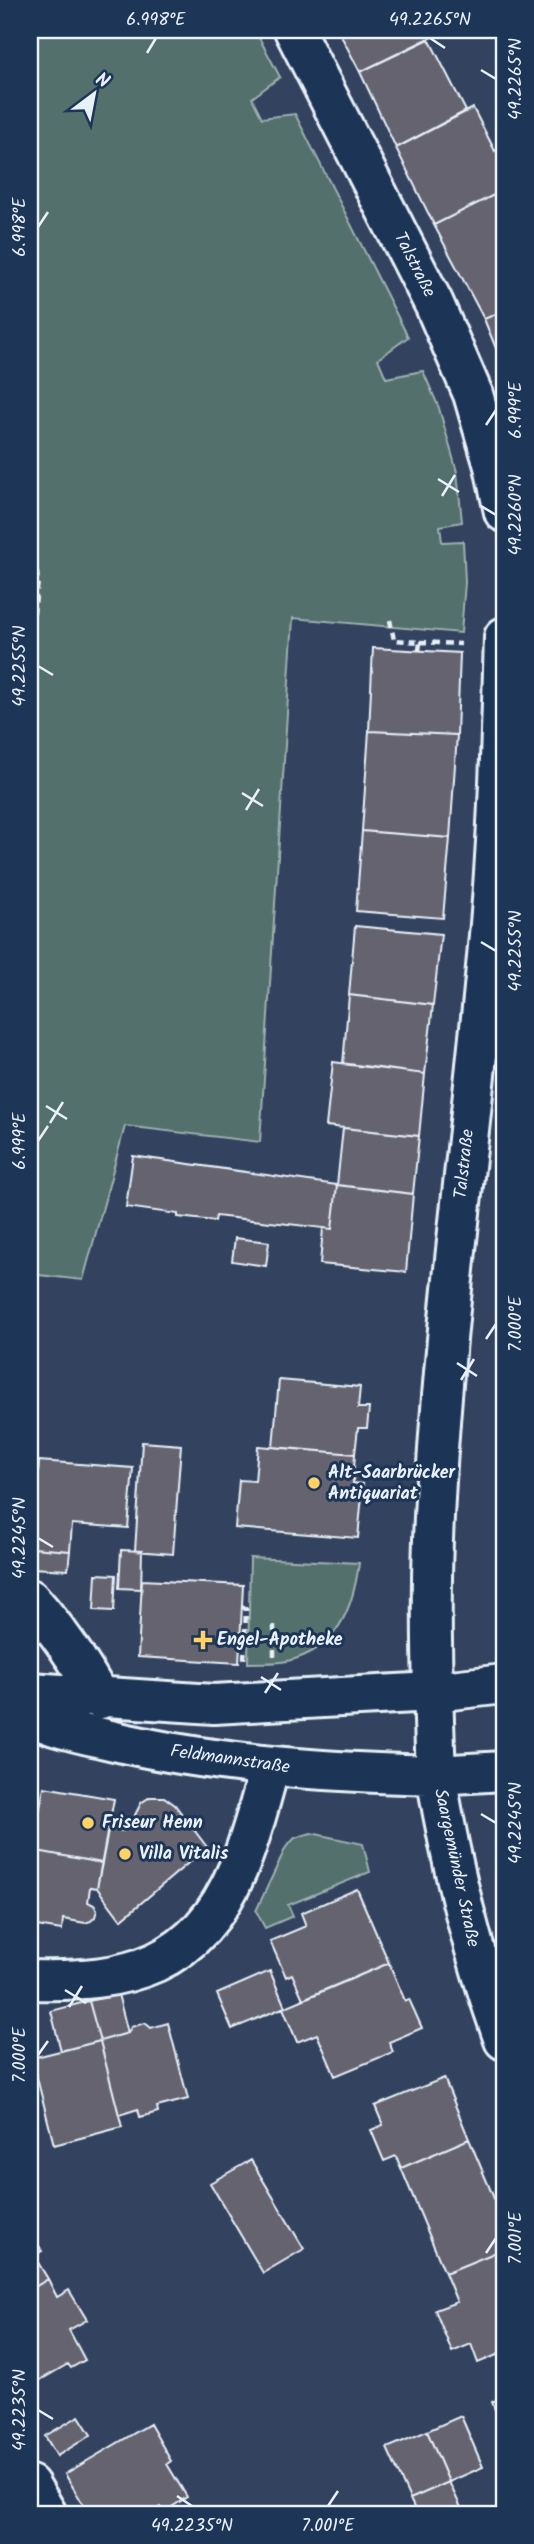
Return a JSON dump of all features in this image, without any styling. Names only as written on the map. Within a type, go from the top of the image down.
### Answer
[{"type":"main road","name":"Talstraße","points":[[294,30],[434,304],[472,394],[494,466],[504,512]]},
{"type":"main road","name":"Talstraße","points":[[433,1692],[432,1556],[444,1371],[489,939],[499,793],[504,637]]},
{"type":"main road","points":[[30,1599],[53,1623],[77,1657],[100,1699]]},
{"type":"main road","points":[[30,1692],[100,1699],[214,1704],[433,1692],[504,1684]]},
{"type":"main road","name":"Saargemünder Straße","points":[[433,1692],[436,1775],[450,1859],[470,1939],[504,2040]]},
{"type":"main road","name":"Feldmannstraße","points":[[30,1716],[47,1724],[132,1745],[271,1767],[436,1775],[504,1771]]},
{"type":"main road","points":[[30,1980],[95,1979],[136,1971],[168,1957],[197,1935],[220,1904],[237,1871],[271,1767]]},
{"type":"main road","points":[[30,2485],[47,2514]]},
{"type":"path","points":[[30,512],[38,582],[30,643]]},
{"type":"path","points":[[30,579],[38,582]]},
{"type":"path","points":[[390,620],[394,640],[460,644]]},
{"type":"path","points":[[419,651],[420,642]]},
{"type":"path","points":[[242,1606],[246,1609],[244,1671]]},
{"type":"path","points":[[274,1625],[275,1671]]},
{"type":"green space","points":[[30,30],[255,30],[280,77],[252,98],[262,118],[295,114],[408,337],[378,359],[386,378],[423,371],[439,408],[457,472],[462,522],[440,526],[442,542],[463,541],[465,582],[461,633],[293,618],[260,1142],[125,1126],[83,1280],[30,1274]]},
{"type":"green space","points":[[250,1558],[359,1563],[347,1611],[340,1625],[318,1648],[287,1661],[248,1663]]},
{"type":"green space","points":[[311,1833],[363,1844],[370,1872],[288,1905],[293,1916],[265,1928],[256,1911],[286,1847],[295,1838]]},
{"type":"building","points":[[338,30],[446,30],[360,72]]},
{"type":"building","points":[[429,39],[466,111],[396,148],[360,72]]},
{"type":"building","points":[[473,108],[495,151],[504,146],[504,190],[434,225],[396,148]]},
{"type":"building","points":[[504,190],[504,311],[484,319],[434,225]]},
{"type":"building","points":[[504,311],[504,368],[484,319]]},
{"type":"building","points":[[373,648],[460,653],[457,735],[369,731]]},
{"type":"building","points":[[369,731],[457,735],[450,838],[362,831]]},
{"type":"building","points":[[362,831],[450,838],[443,918],[356,911]]},
{"type":"building","points":[[355,926],[441,934],[433,1005],[349,995]]},
{"type":"building","points":[[349,995],[433,1005],[425,1074],[343,1064]]},
{"type":"building","points":[[333,1062],[425,1074],[419,1136],[326,1126]]},
{"type":"building","points":[[343,1128],[419,1136],[413,1194],[337,1185]]},
{"type":"building","points":[[133,1156],[337,1185],[332,1229],[216,1216],[215,1221],[126,1207]]},
{"type":"building","points":[[337,1185],[413,1194],[406,1272],[320,1264],[323,1228],[332,1229]]},
{"type":"building","points":[[235,1238],[269,1242],[266,1266],[232,1261]]},
{"type":"building","points":[[279,1380],[360,1387],[358,1408],[369,1408],[367,1428],[358,1428],[355,1454],[273,1447]]},
{"type":"building","points":[[142,1442],[181,1445],[173,1554],[135,1551]]},
{"type":"building","points":[[258,1446],[355,1454],[353,1483],[363,1484],[358,1538],[235,1528],[239,1480],[255,1481]]},
{"type":"building","points":[[39,1461],[133,1468],[128,1528],[72,1524],[70,1551],[32,1548]]},
{"type":"building","points":[[32,1548],[70,1551],[68,1570],[31,1568]]},
{"type":"building","points":[[121,1550],[142,1551],[141,1589],[119,1588]]},
{"type":"building","points":[[96,1574],[116,1575],[114,1611],[94,1610]]},
{"type":"building","points":[[142,1580],[243,1585],[239,1663],[138,1657]]},
{"type":"building","points":[[44,1787],[114,1799],[102,1863],[32,1850]]},
{"type":"building","points":[[150,1797],[164,1797],[175,1805],[207,1847],[121,1920],[97,1888],[108,1828],[123,1831],[136,1825],[135,1815],[141,1803]]},
{"type":"building","points":[[32,1850],[102,1863],[97,1888],[90,1887],[88,1902],[97,1910],[91,1921],[85,1923],[63,1919],[62,1930],[30,1925]]},
{"type":"building","points":[[357,1889],[389,1963],[303,1999],[292,1974],[286,1977],[270,1941],[306,1926],[301,1913]]},
{"type":"building","points":[[389,1963],[405,2001],[409,1999],[422,2028],[389,2042],[393,2052],[335,2076],[317,2034],[297,2042],[283,2008]]},
{"type":"building","points":[[270,1971],[285,2007],[232,2029],[217,1994]]},
{"type":"building","points":[[118,1994],[128,2033],[100,2041],[89,2001]]},
{"type":"building","points":[[89,2001],[100,2041],[61,2051],[51,2011]]},
{"type":"building","points":[[145,2023],[151,2028],[168,2023],[188,2099],[157,2107],[158,2112],[140,2117],[138,2109],[119,2115],[100,2041],[128,2033],[131,2027]]},
{"type":"building","points":[[100,2041],[122,2127],[54,2145],[32,2058]]},
{"type":"building","points":[[444,2078],[469,2139],[401,2168],[396,2156],[384,2161],[371,2130],[383,2125],[375,2106]]},
{"type":"building","points":[[469,2139],[504,2222],[504,2249],[445,2273],[401,2168]]},
{"type":"building","points":[[251,2160],[304,2249],[263,2273],[210,2183]]},
{"type":"building","points":[[30,2230],[42,2251],[34,2256],[48,2279],[30,2290]]},
{"type":"building","points":[[504,2249],[504,2352],[478,2363],[471,2344],[452,2352],[435,2310],[457,2302],[445,2273]]},
{"type":"building","points":[[48,2279],[57,2297],[69,2290],[87,2320],[69,2330],[85,2360],[71,2368],[68,2364],[30,2386],[30,2290]]},
{"type":"building","points":[[504,2396],[504,2432],[492,2402]]},
{"type":"building","points":[[79,2416],[91,2435],[57,2456],[45,2436]]},
{"type":"building","points":[[461,2416],[483,2467],[449,2482],[427,2431]]},
{"type":"building","points":[[150,2424],[171,2461],[167,2464],[187,2497],[164,2512],[161,2507],[149,2514],[89,2514],[65,2474]]},
{"type":"building","points":[[427,2431],[449,2482],[410,2499],[387,2448]]},
{"type":"building","points":[[449,2482],[464,2514],[417,2514],[410,2499]]},
{"type":"place","name":"Alt-Saarbrücker Antiquariat","points":[[314,1483]]},
{"type":"place","name":"Engel-Apotheke","points":[[203,1640]]},
{"type":"place","name":"Friseur Henn","points":[[88,1823]]},
{"type":"place","name":"Villa Vitalis","points":[[125,1854]]}]
